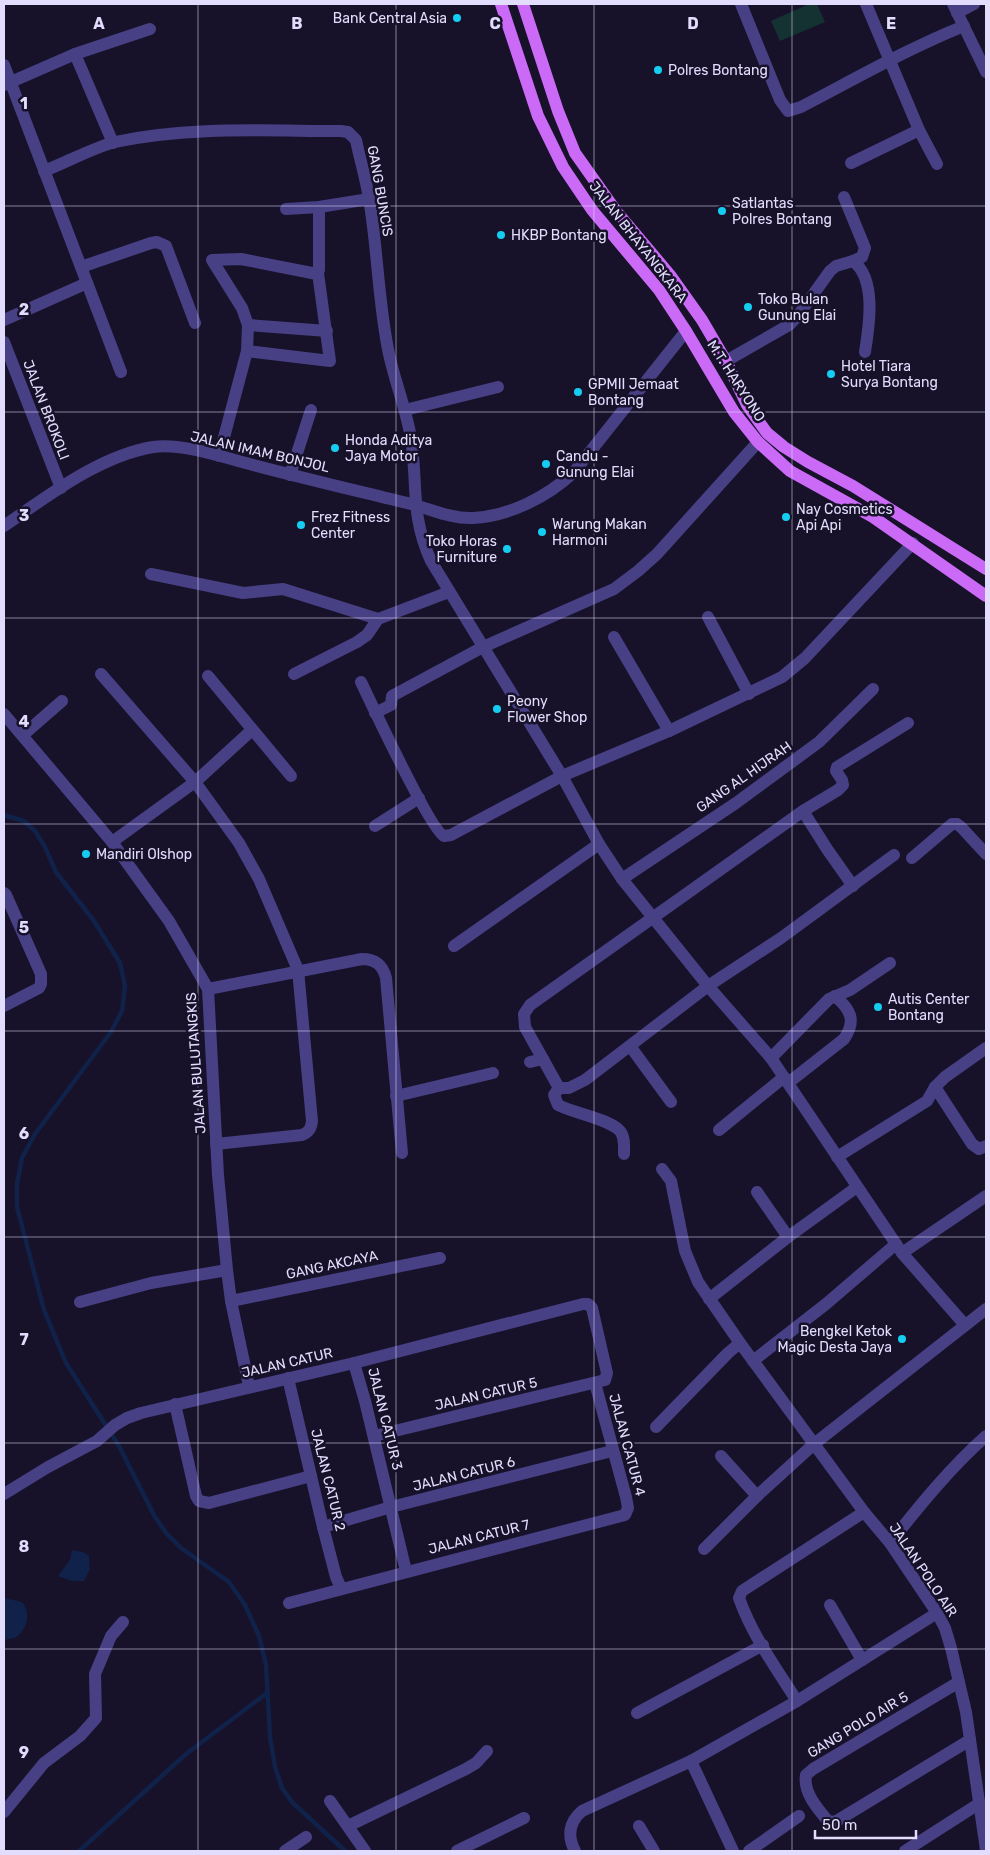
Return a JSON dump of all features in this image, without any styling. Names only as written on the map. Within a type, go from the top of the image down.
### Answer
[{"type":"main road","points":[[503,8],[525,4]]},
{"type":"main road","name":"JALAN BHAYANGKARA","points":[[525,4],[537,48],[558,111],[582,166],[616,211],[670,274],[702,320]]},
{"type":"main road","name":"JALAN BHAYANGKARA","points":[[503,8],[538,116],[563,167],[592,210],[659,290],[686,331]]},
{"type":"main road","points":[[518,55],[537,48]]},
{"type":"main road","points":[[686,331],[702,320]]},
{"type":"main road","name":"M.T. HARYONO","points":[[702,320],[726,361],[746,405],[767,433],[784,447],[808,462],[853,486],[986,569]]},
{"type":"main road","name":"M.T. HARYONO","points":[[686,331],[734,412],[758,442],[790,471],[873,517],[986,596]]},
{"type":"street","points":[[741,4],[780,100],[788,111],[801,108],[934,38],[964,26]]},
{"type":"street","points":[[866,4],[919,130],[937,164]]},
{"type":"street","points":[[974,4],[955,8],[986,72]]},
{"type":"street","points":[[7,83],[75,54],[150,29]]},
{"type":"street","points":[[75,54],[113,143]]},
{"type":"street","points":[[4,65],[7,83],[44,171],[121,372]]},
{"type":"street","points":[[851,163],[919,130]]},
{"type":"street","name":"GANG BUNCIS","points":[[44,171],[113,143],[158,134],[189,132],[348,132],[356,140],[369,199],[389,354],[405,410],[412,452],[415,505],[423,543],[449,592],[562,776],[599,844],[622,879],[708,986],[771,1058],[899,1248],[965,1325]]},
{"type":"street","points":[[726,361],[789,325],[797,317],[830,271],[836,266],[862,257],[864,248],[844,197]]},
{"type":"street","points":[[286,209],[318,208],[369,199]]},
{"type":"street","points":[[246,351],[328,362],[331,359],[318,272],[318,208]]},
{"type":"street","points":[[81,267],[151,243],[162,244],[166,246],[195,323]]},
{"type":"street","points":[[219,456],[246,351],[248,325],[242,308],[212,260],[241,259],[314,274],[318,272]]},
{"type":"street","points":[[853,261],[861,271],[868,295],[870,317],[865,352]]},
{"type":"street","points":[[4,320],[87,282]]},
{"type":"street","points":[[248,325],[327,331]]},
{"type":"street","name":"JALAN IMAM BONJOL","points":[[9,523],[85,473],[112,459],[155,447],[176,448],[219,456],[458,517],[473,518],[496,514],[534,500],[551,490],[574,472],[686,331]]},
{"type":"street","name":"JALAN BROKOLI","points":[[4,342],[61,488]]},
{"type":"street","points":[[405,410],[498,386]]},
{"type":"street","points":[[290,475],[311,410]]},
{"type":"street","points":[[375,712],[391,704],[392,696],[483,647],[614,588],[638,571],[657,554],[758,442]]},
{"type":"street","points":[[361,682],[418,798],[438,832],[444,836],[451,835],[562,776],[669,731],[782,677],[799,663],[912,543]]},
{"type":"street","points":[[151,574],[243,592],[283,589],[378,619]]},
{"type":"street","points":[[294,674],[358,642],[367,635],[378,619],[449,592]]},
{"type":"street","points":[[708,617],[749,694]]},
{"type":"street","points":[[614,637],[669,731]]},
{"type":"street","points":[[100,674],[195,782],[250,862],[298,970],[312,1121],[311,1128],[302,1135],[216,1144]]},
{"type":"street","points":[[208,676],[291,776]]},
{"type":"street","name":"GANG AL HIJRAH","points":[[622,879],[736,803],[819,742],[874,689]]},
{"type":"street","points":[[23,735],[62,701]]},
{"type":"street","name":"JALAN BULUTANGKIS","points":[[4,714],[112,842],[169,921],[208,989],[216,1144],[227,1270],[231,1301],[248,1386]]},
{"type":"street","points":[[559,1088],[536,1060],[525,1027],[524,1014],[527,1009],[535,1001],[652,917],[842,786],[842,780],[836,771],[837,767],[908,723]]},
{"type":"street","points":[[112,842],[195,782],[252,730]]},
{"type":"street","points":[[375,826],[418,798]]},
{"type":"street","points":[[804,811],[827,849],[853,886]]},
{"type":"street","points":[[912,858],[952,824],[961,827],[986,854]]},
{"type":"street","points":[[454,946],[599,844]]},
{"type":"street","points":[[559,1088],[569,1088],[585,1080],[708,986],[781,938],[894,855]]},
{"type":"street","points":[[4,893],[38,966],[42,979],[38,988],[4,1006]]},
{"type":"street","points":[[208,989],[362,959],[368,959],[380,965],[386,978],[402,1154]]},
{"type":"street","points":[[771,1058],[824,1004],[835,996],[850,990],[890,963]]},
{"type":"street","points":[[719,1130],[844,1039],[849,1032],[850,1014],[847,1006],[835,996]]},
{"type":"street","points":[[630,1046],[671,1102]]},
{"type":"street","points":[[837,1157],[927,1101],[935,1087],[945,1077],[986,1048]]},
{"type":"street","points":[[396,1096],[493,1073]]},
{"type":"street","points":[[935,1087],[972,1144],[979,1149],[986,1146]]},
{"type":"street","points":[[559,1088],[554,1095],[558,1105],[605,1122],[621,1132],[624,1138],[624,1154]]},
{"type":"street","name":"JALAN POLO AIR","points":[[662,1169],[671,1181],[685,1251],[698,1282],[740,1344],[864,1512],[890,1543],[937,1613],[948,1638],[959,1682],[982,1796],[986,1850]]},
{"type":"street","points":[[709,1299],[858,1187]]},
{"type":"street","points":[[758,1192],[788,1238]]},
{"type":"street","points":[[753,1361],[899,1248],[986,1196]]},
{"type":"street","name":"GANG AKCAYA","points":[[231,1301],[440,1258]]},
{"type":"street","points":[[80,1302],[151,1284],[227,1270]]},
{"type":"street","name":"JALAN CATUR","points":[[4,1494],[48,1467],[97,1441],[115,1425],[141,1413],[248,1386],[354,1363],[583,1304],[588,1304],[592,1308]]},
{"type":"street","name":"JALAN CATUR 4","points":[[592,1308],[607,1373],[600,1381],[612,1451],[627,1502],[628,1508],[625,1515]]},
{"type":"street","points":[[704,1549],[757,1496],[814,1444],[986,1309]]},
{"type":"street","points":[[656,1427],[728,1353],[740,1344]]},
{"type":"street","name":"JALAN CATUR 3","points":[[354,1363],[374,1436],[406,1571]]},
{"type":"street","name":"JALAN CATUR 2","points":[[288,1378],[323,1527],[336,1577],[341,1588]]},
{"type":"street","name":"JALAN CATUR 5","points":[[374,1436],[600,1381]]},
{"type":"street","points":[[174,1404],[196,1496],[199,1501],[209,1502],[311,1476]]},
{"type":"street","points":[[890,1543],[959,1460],[986,1436]]},
{"type":"street","name":"JALAN CATUR 6","points":[[323,1527],[391,1507],[612,1451]]},
{"type":"street","points":[[721,1456],[757,1496]]},
{"type":"street","points":[[797,1701],[763,1645],[739,1598],[742,1592],[864,1512]]},
{"type":"street","name":"JALAN CATUR 7","points":[[289,1603],[625,1515]]},
{"type":"street","points":[[830,1606],[862,1660]]},
{"type":"street","points":[[575,1851],[570,1832],[573,1818],[582,1811],[691,1761],[797,1701],[937,1613]]},
{"type":"street","points":[[4,1812],[44,1763],[80,1736],[96,1718],[95,1674],[110,1636],[123,1622]]},
{"type":"street","points":[[637,1713],[763,1645]]},
{"type":"street","name":"GANG POLO AIR 5","points":[[959,1682],[813,1769],[806,1775],[805,1784],[823,1816],[828,1821],[835,1822],[970,1740]]},
{"type":"street","points":[[348,1826],[466,1769],[487,1751]]},
{"type":"street","points":[[691,1761],[733,1851]]},
{"type":"street","points":[[905,1851],[982,1796]]},
{"type":"street","points":[[330,1800],[365,1851]]},
{"type":"street","points":[[749,1851],[800,1816]]},
{"type":"street","points":[[457,1851],[524,1818]]},
{"type":"street","points":[[639,1826],[654,1851]]},
{"type":"street","points":[[285,1851],[306,1837]]},
{"type":"green space","points":[[809,4],[817,4],[825,22],[780,41],[771,21]]},
{"type":"water","points":[[72,1550],[83,1552],[89,1556],[90,1569],[84,1581],[72,1581],[58,1576],[70,1560]]},
{"type":"water","points":[[4,1598],[22,1602],[27,1611],[27,1621],[20,1634],[15,1638],[4,1640]]},
{"type":"waterway","points":[[4,815],[24,821],[35,831],[45,847],[56,872],[94,921],[120,963],[125,986],[122,1011],[111,1032],[35,1134],[22,1158],[17,1184],[17,1207],[44,1310],[66,1363],[119,1446],[155,1517],[167,1534],[181,1548],[229,1582],[245,1605],[259,1636],[266,1665],[270,1737],[275,1767],[282,1788],[292,1802],[345,1851]]},
{"type":"waterway","points":[[79,1851],[186,1754],[267,1693]]},
{"type":"place","name":"Bank Central Asia","points":[[457,18]]},
{"type":"place","name":"Polres Bontang","points":[[658,70]]},
{"type":"place","name":"Satlantas Polres Bontang","points":[[722,211]]},
{"type":"place","name":"HKBP Bontang","points":[[501,235]]},
{"type":"place","name":"Toko Bulan Gunung Elai","points":[[748,307]]},
{"type":"place","name":"Hotel Tiara Surya Bontang","points":[[831,374]]},
{"type":"place","name":"GPMII Jemaat Bontang","points":[[578,392]]},
{"type":"place","name":"Honda Aditya Jaya Motor","points":[[335,448]]},
{"type":"place","name":"Candu - Gunung Elai","points":[[546,464]]},
{"type":"place","name":"Nay Cosmetics Api Api","points":[[786,517]]},
{"type":"place","name":"Frez Fitness Center","points":[[301,525]]},
{"type":"place","name":"Warung Makan Harmoni","points":[[542,532]]},
{"type":"place","name":"Toko Horas Furniture","points":[[507,549]]},
{"type":"place","name":"Peony Flower Shop","points":[[497,709]]},
{"type":"place","name":"Mandiri Olshop","points":[[86,854]]},
{"type":"place","name":"Autis Center Bontang","points":[[878,1007]]},
{"type":"place","name":"Bengkel Ketok Magic Desta Jaya","points":[[902,1339]]}]
